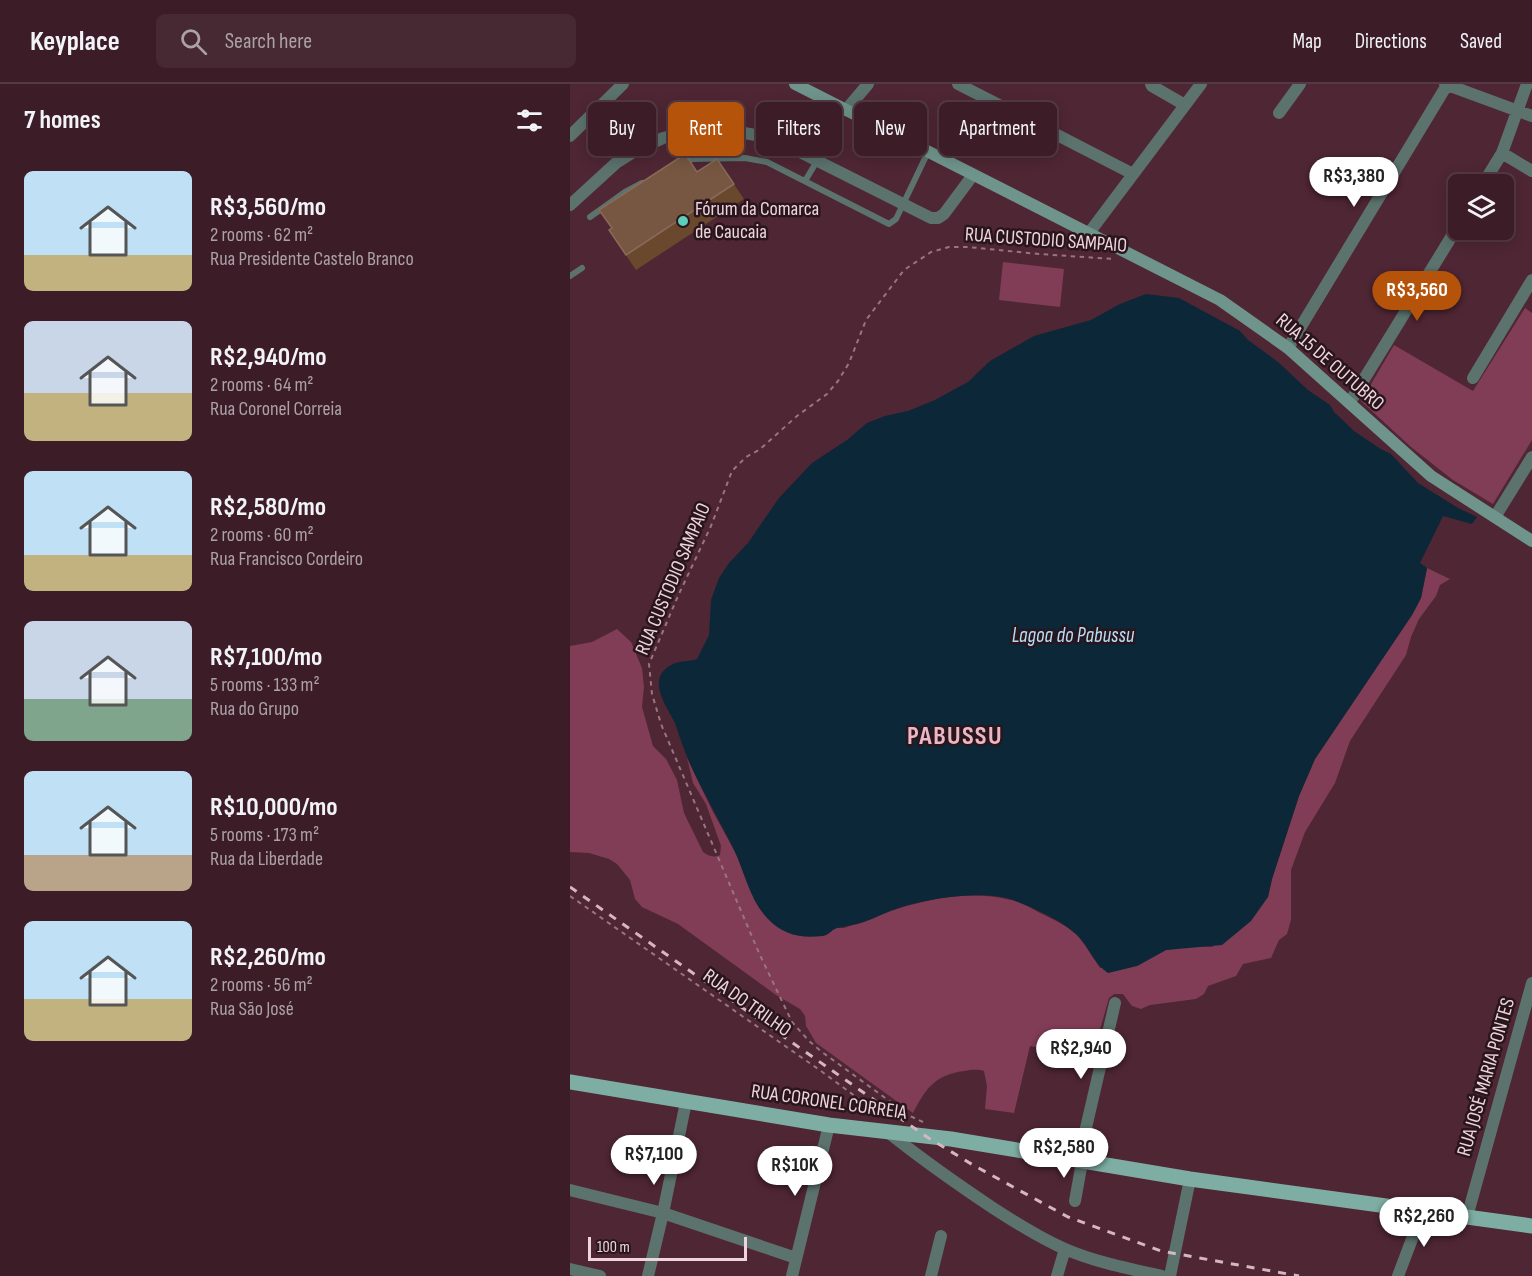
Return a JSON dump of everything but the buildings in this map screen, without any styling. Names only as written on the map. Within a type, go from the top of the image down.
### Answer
[{"type":"main road","name":"RUA 15 DE OUTUBRO","points":[[795,84],[1220,300],[1288,348],[1431,476],[1532,541]]},
{"type":"main road","name":"RUA CORONEL CORREIA","points":[[570,1082],[829,1125],[889,1127],[1190,1179],[1532,1226]]},
{"type":"street","points":[[570,136],[623,84]]},
{"type":"street","points":[[846,110],[868,84]]},
{"type":"street","points":[[958,84],[1133,174]]},
{"type":"street","points":[[1151,84],[1152,87],[1185,105]]},
{"type":"street","points":[[1089,233],[1201,84]]},
{"type":"street","points":[[1279,114],[1300,84]]},
{"type":"street","points":[[1288,348],[1446,84],[1532,116]]},
{"type":"street","points":[[1489,174],[1502,153],[1527,84]]},
{"type":"street","points":[[570,205],[616,163],[635,151],[663,138],[691,131],[723,129],[772,138],[923,216],[938,218],[944,214],[973,175]]},
{"type":"street","points":[[1502,153],[1532,171]]},
{"type":"street","points":[[1350,402],[1449,240]]},
{"type":"street","points":[[1473,378],[1532,280]]},
{"type":"street","points":[[1495,517],[1532,457]]},
{"type":"street","name":"RUA JOSÉ MARIA PONTES","points":[[1467,1217],[1532,983]]},
{"type":"street","points":[[1075,1200],[1082,1162],[1082,1145],[1115,1003]]},
{"type":"street","points":[[648,1276],[686,1102]]},
{"type":"street","points":[[792,1276],[829,1125]]},
{"type":"street","points":[[889,1127],[927,1164],[1007,1217],[1065,1249],[1104,1262],[1162,1276]]},
{"type":"street","points":[[1170,1276],[1190,1179]]},
{"type":"street","points":[[570,1190],[663,1213],[796,1258]]},
{"type":"street","points":[[1398,1276],[1423,1210]]},
{"type":"street","points":[[931,1276],[941,1236]]},
{"type":"street","points":[[1057,1276],[1065,1249]]},
{"type":"street","points":[[570,1269],[600,1276]]},
{"type":"lane","points":[[677,164],[693,159],[753,159],[775,166],[889,224],[896,219],[928,152]]},
{"type":"lane","points":[[805,181],[817,160]]},
{"type":"lane","points":[[590,217],[625,192],[652,178]]},
{"type":"lane","points":[[570,276],[582,268]]},
{"type":"path","name":"RUA CUSTODIO SAMPAIO","points":[[926,1124],[910,1116],[822,1052],[792,1022],[736,901],[661,724],[652,694],[649,664],[711,526],[732,471],[827,394],[849,363],[866,320],[904,270],[931,252],[949,247],[1119,259]]},
{"type":"path","name":"RUA DO TRILHO","points":[[570,896],[821,1071],[889,1127]]},
{"type":"shaded area","points":[[1003,262],[1064,269],[1060,307],[999,300]]},
{"type":"shaded area","points":[[1525,308],[1532,313],[1532,440],[1493,504],[1453,480],[1411,447],[1361,401],[1394,345],[1473,391]]},
{"type":"shaded area","points":[[1427,568],[1450,579],[1440,585],[1436,596],[1419,619],[1406,655],[1350,741],[1335,783],[1305,832],[1291,870],[1291,920],[1287,934],[1279,940],[1271,958],[1243,964],[1236,976],[1208,986],[1204,994],[1196,999],[1150,1005],[1141,1009],[1132,1006],[1123,994],[1114,994],[1109,998],[1092,1058],[1030,1046],[1014,1113],[985,1109],[987,1086],[984,1071],[976,1070],[954,1073],[939,1079],[922,1096],[913,1113],[816,1043],[806,1026],[805,1016],[800,1009],[776,995],[678,924],[642,907],[635,899],[630,880],[617,864],[589,853],[570,852],[570,646],[592,642],[617,629],[631,642],[642,668],[644,687],[642,707],[653,746],[666,759],[677,780],[684,813],[703,852],[707,855],[718,856],[721,846],[706,804],[693,783],[687,758],[734,850],[826,935],[835,928],[844,928],[926,901],[947,897],[990,896],[1026,905],[1071,930],[1079,937],[1100,968],[1137,966],[1166,950],[1194,946],[1212,947],[1268,897],[1299,796],[1315,759],[1412,615],[1421,598]]},
{"type":"water","name":"Lagoa do Pabussu","points":[[1146,294],[1179,298],[1240,331],[1308,390],[1330,405],[1334,412],[1354,431],[1391,454],[1418,483],[1477,517],[1472,524],[1443,516],[1420,563],[1427,568],[1421,598],[1412,615],[1315,759],[1299,796],[1268,897],[1251,921],[1222,945],[1166,950],[1137,966],[1108,973],[1099,965],[1077,935],[1064,925],[1029,906],[1001,897],[957,896],[913,904],[864,922],[837,928],[824,936],[799,936],[779,928],[768,919],[757,904],[734,850],[692,769],[675,723],[660,692],[660,677],[674,663],[697,659],[709,635],[711,600],[719,578],[729,563],[748,543],[779,498],[812,463],[847,440],[867,423],[935,400],[968,382],[990,361],[1034,336],[1091,320],[1120,304]]},
{"type":"railway","points":[[570,887],[927,1137],[1068,1217],[1161,1251],[1299,1276]]},
{"type":"place","name":"Fórum da Comarca de Caucaia","points":[[683,221]]},
{"type":"district","name":"PABUSSU","points":[[955,736]]}]
